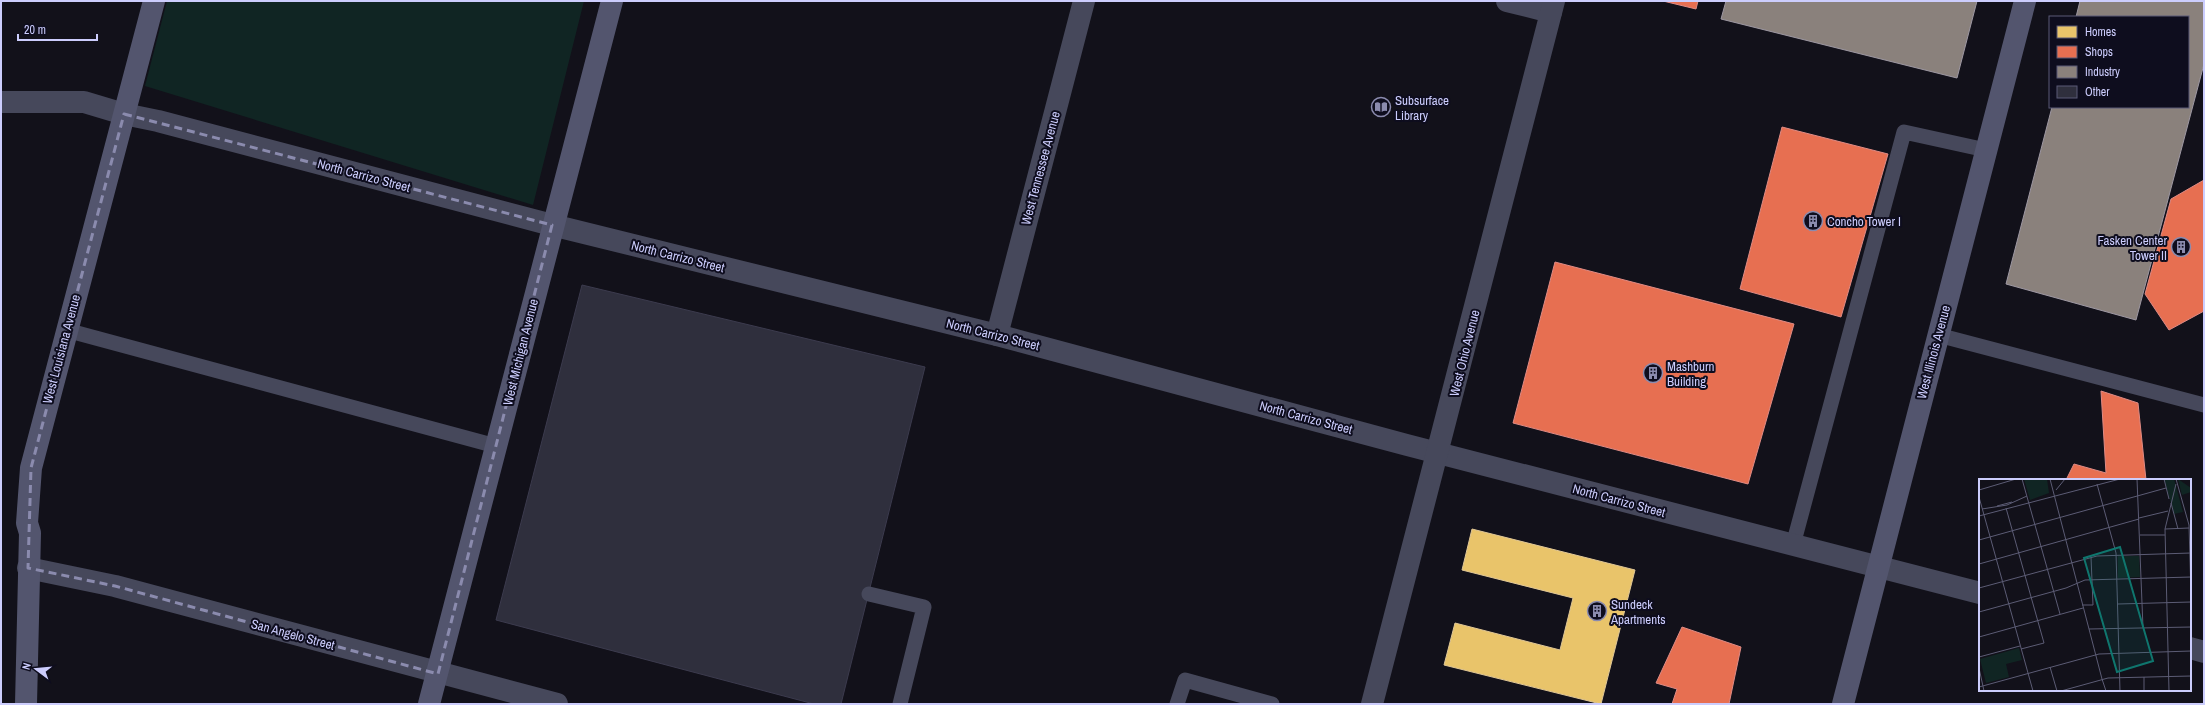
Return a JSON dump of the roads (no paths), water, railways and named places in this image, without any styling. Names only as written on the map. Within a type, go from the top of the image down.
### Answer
[{"type":"street","name":"West Louisiana Avenue","points":[[26,704],[30,533],[27,523],[31,468],[66,330],[154,1]]},
{"type":"street","name":"West Michigan Avenue","points":[[430,704],[552,225],[612,1]]},
{"type":"street","name":"West Tennessee Avenue","points":[[997,335],[1084,1]]},
{"type":"street","points":[[1507,1],[1553,7]]},
{"type":"street","name":"West Illinois Avenue","points":[[1843,704],[1877,566],[2025,1]]},
{"type":"street","name":"West Ohio Avenue","points":[[1372,704],[1439,453],[1553,7]]},
{"type":"street","name":"North Carrizo Street","points":[[1,102],[84,102],[124,114],[158,121],[552,225],[997,335],[1439,453],[1979,593]]},
{"type":"street","name":"San Angelo Street","points":[[28,568],[115,586],[438,674],[557,704]]},
{"type":"street","points":[[2191,648],[2204,652]]},
{"type":"lane","points":[[1793,545],[1904,132],[1986,150]]},
{"type":"lane","points":[[66,330],[496,446]]},
{"type":"lane","points":[[1938,335],[2204,405]]},
{"type":"lane","points":[[868,594],[924,607],[900,704]]},
{"type":"lane","points":[[1177,704],[1185,680],[1272,704]]},
{"type":"place","name":"Subsurface Library","points":[[1381,107]]},
{"type":"place","name":"Concho Tower I","points":[[1813,221]]},
{"type":"place","name":"Fasken Center Tower II","points":[[2181,247]]},
{"type":"place","name":"Mashburn Building","points":[[1653,373]]},
{"type":"place","name":"Sundeck Apartments","points":[[1597,611]]}]
